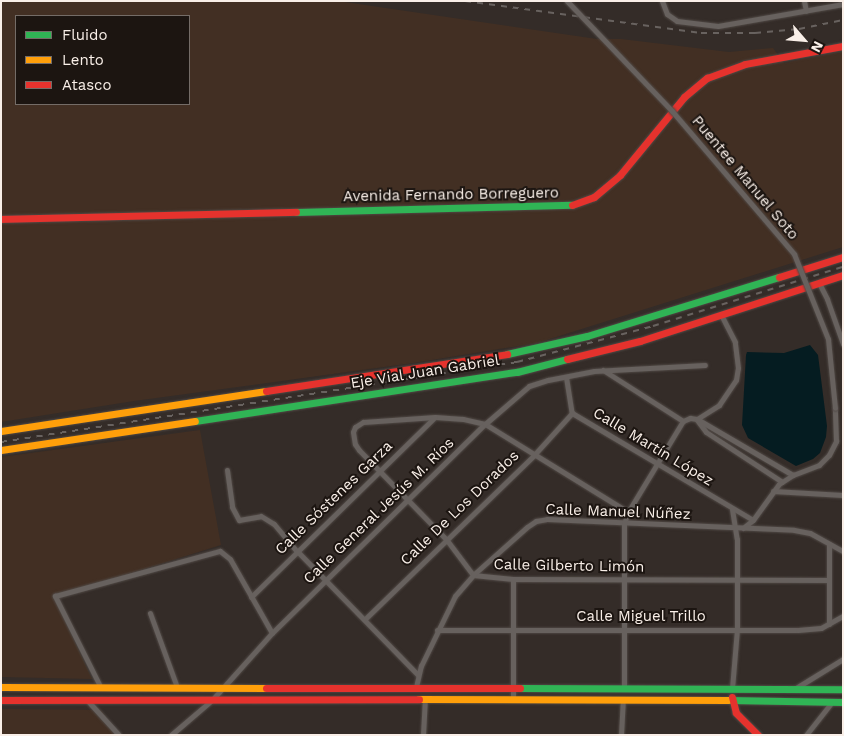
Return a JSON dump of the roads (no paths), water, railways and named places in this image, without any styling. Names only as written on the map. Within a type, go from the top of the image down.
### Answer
[{"type":"main road","name":"Avenida Fernando Borreguero","points":[[1,219],[568,206],[580,204],[594,197],[620,176],[684,97],[707,78],[745,64],[843,46]]},
{"type":"main road","name":"Eje Vial Juan Gabriel","points":[[1,431],[516,353],[588,336],[843,257]]},
{"type":"main road","name":"Eje Vial Juan Gabriel","points":[[1,450],[517,372],[586,356],[843,275]]},
{"type":"main road","points":[[1,687],[843,689]]},
{"type":"main road","points":[[732,688],[732,700],[736,713],[758,735]]},
{"type":"main road","points":[[1,700],[732,700],[843,702]]},
{"type":"street","name":"Puentee Manuel Soto","points":[[566,1],[672,111],[794,254],[828,339],[835,408],[836,440],[829,455],[819,465],[793,475],[782,482],[773,491],[754,520]]},
{"type":"street","points":[[662,1],[667,14],[677,21],[725,26],[757,17],[843,4]]},
{"type":"street","points":[[804,1],[806,11]]},
{"type":"street","points":[[818,283],[827,299],[843,344]]},
{"type":"street","points":[[697,419],[720,405],[736,380],[738,368],[735,342],[720,315]]},
{"type":"street","name":"Calle General Jesús M. Ríos","points":[[171,735],[212,700],[272,633],[485,424],[529,386],[604,370],[705,365]]},
{"type":"street","points":[[604,370],[683,421]]},
{"type":"street","name":"Calle Martín López","points":[[566,377],[572,413],[732,509],[754,520]]},
{"type":"street","name":"Calle De Los Dorados","points":[[364,619],[534,455],[572,413]]},
{"type":"street","points":[[435,417],[463,419],[485,424],[628,512]]},
{"type":"street","name":"Calle Gilberto Limón","points":[[435,417],[363,422],[354,427],[355,444],[446,539],[473,575],[513,579],[829,580]]},
{"type":"street","name":"Calle Sóstenes Garza","points":[[251,597],[435,417]]},
{"type":"street","points":[[624,687],[624,524],[628,512],[683,421],[690,418],[697,419],[793,475]]},
{"type":"street","points":[[697,419],[706,432],[782,482]]},
{"type":"street","points":[[227,470],[232,507],[239,520],[261,516],[267,519],[418,675]]},
{"type":"street","points":[[773,491],[843,495]]},
{"type":"street","points":[[732,509],[736,529],[737,580],[737,629],[732,688]]},
{"type":"street","name":"Calle Manuel Núñez","points":[[416,687],[418,675],[437,630],[455,596],[473,575],[536,521],[547,519],[802,531],[843,552]]},
{"type":"street","points":[[743,528],[754,520]]},
{"type":"street","points":[[829,624],[830,544]]},
{"type":"street","points":[[100,686],[55,596],[216,551],[225,553],[230,559],[272,633]]},
{"type":"street","points":[[513,579],[513,700]]},
{"type":"street","points":[[150,613],[177,687]]},
{"type":"street","name":"Calle Miguel Trillo","points":[[437,630],[812,630],[829,624],[843,616]]},
{"type":"street","points":[[794,690],[843,659]]},
{"type":"street","points":[[87,700],[119,735]]},
{"type":"street","points":[[424,735],[425,700]]},
{"type":"street","points":[[621,735],[623,700]]},
{"type":"street","points":[[806,735],[832,702]]},
{"type":"water","points":[[810,345],[818,355],[827,426],[826,437],[820,453],[813,459],[796,466],[748,438],[742,425],[746,355],[747,352],[784,353]]},
{"type":"railway","points":[[465,1],[701,33],[755,33],[799,29],[843,20]]},
{"type":"railway","points":[[1,442],[517,362],[653,326],[843,267]]}]
